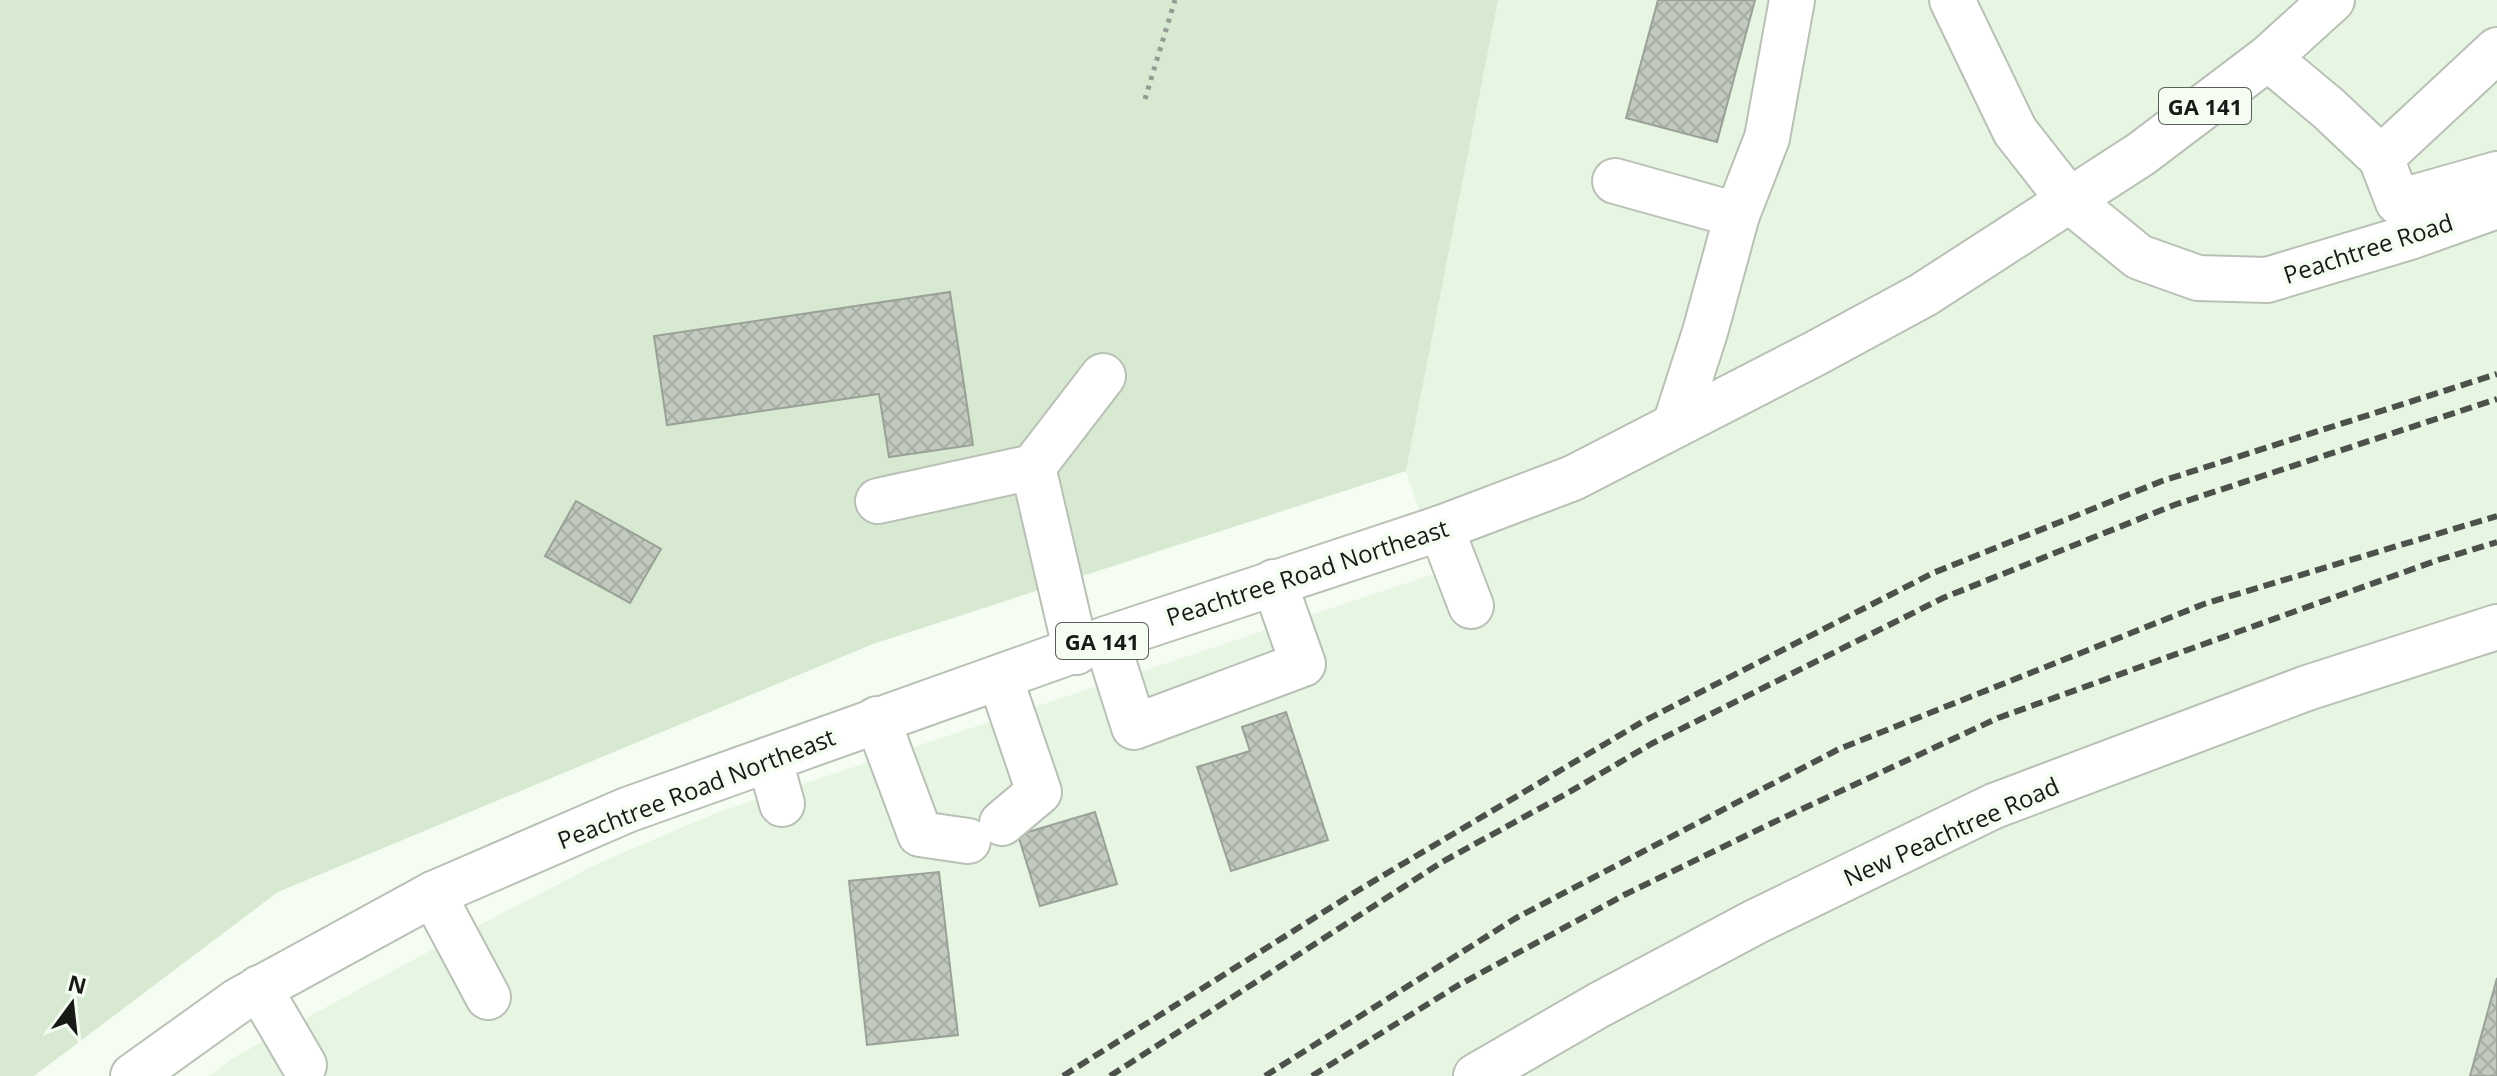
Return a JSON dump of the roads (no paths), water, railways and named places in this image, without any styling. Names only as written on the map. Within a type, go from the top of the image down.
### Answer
[{"type":"main road","points":[[1675,425],[1705,332],[1737,215],[1767,138],[1792,0]]},
{"type":"main road","name":"Peachtree Road","points":[[1952,0],[2015,131],[2069,200],[2139,257],[2198,278],[2267,280],[2404,220],[2497,206]]},
{"type":"main road","name":"GA 141","points":[[2069,200],[2141,154],[2268,58],[2332,0]]},
{"type":"main road","points":[[2381,158],[2497,50]]},
{"type":"main road","points":[[2268,58],[2381,158],[2404,220],[2497,174]]},
{"type":"main road","points":[[1615,181],[1737,215]]},
{"type":"main road","name":"Peachtree Road Northeast","points":[[133,1076],[176,1063],[239,1000],[433,894],[627,810],[770,761],[877,719],[1274,582],[1441,528],[1573,478],[1923,295],[2069,200]]},
{"type":"main road","points":[[878,501],[1033,467],[1103,376]]},
{"type":"main road","points":[[1033,467],[1091,645],[1134,727],[1303,664],[1274,582]]},
{"type":"main road","points":[[1441,528],[1471,606]]},
{"type":"main road","name":"New Peachtree Road","points":[[1476,1076],[1599,1005],[1757,921],[1994,806],[2307,688],[2497,627]]},
{"type":"main road","points":[[877,719],[920,834],[985,832],[1039,792],[1000,678]]},
{"type":"main road","points":[[770,761],[782,804]]},
{"type":"main road","points":[[433,894],[488,997]]},
{"type":"main road","points":[[259,988],[304,1065]]},
{"type":"railway","points":[[1063,1076],[1357,891],[1642,722],[1933,573],[2162,481],[2497,374]]},
{"type":"railway","points":[[1110,1076],[1442,862],[1651,744],[1943,598],[2174,505],[2497,399]]},
{"type":"railway","points":[[1265,1076],[1516,918],[1839,749],[2204,604],[2497,516]]},
{"type":"railway","points":[[1312,1076],[1457,986],[1626,894],[1998,718],[2438,560],[2497,542]]}]
